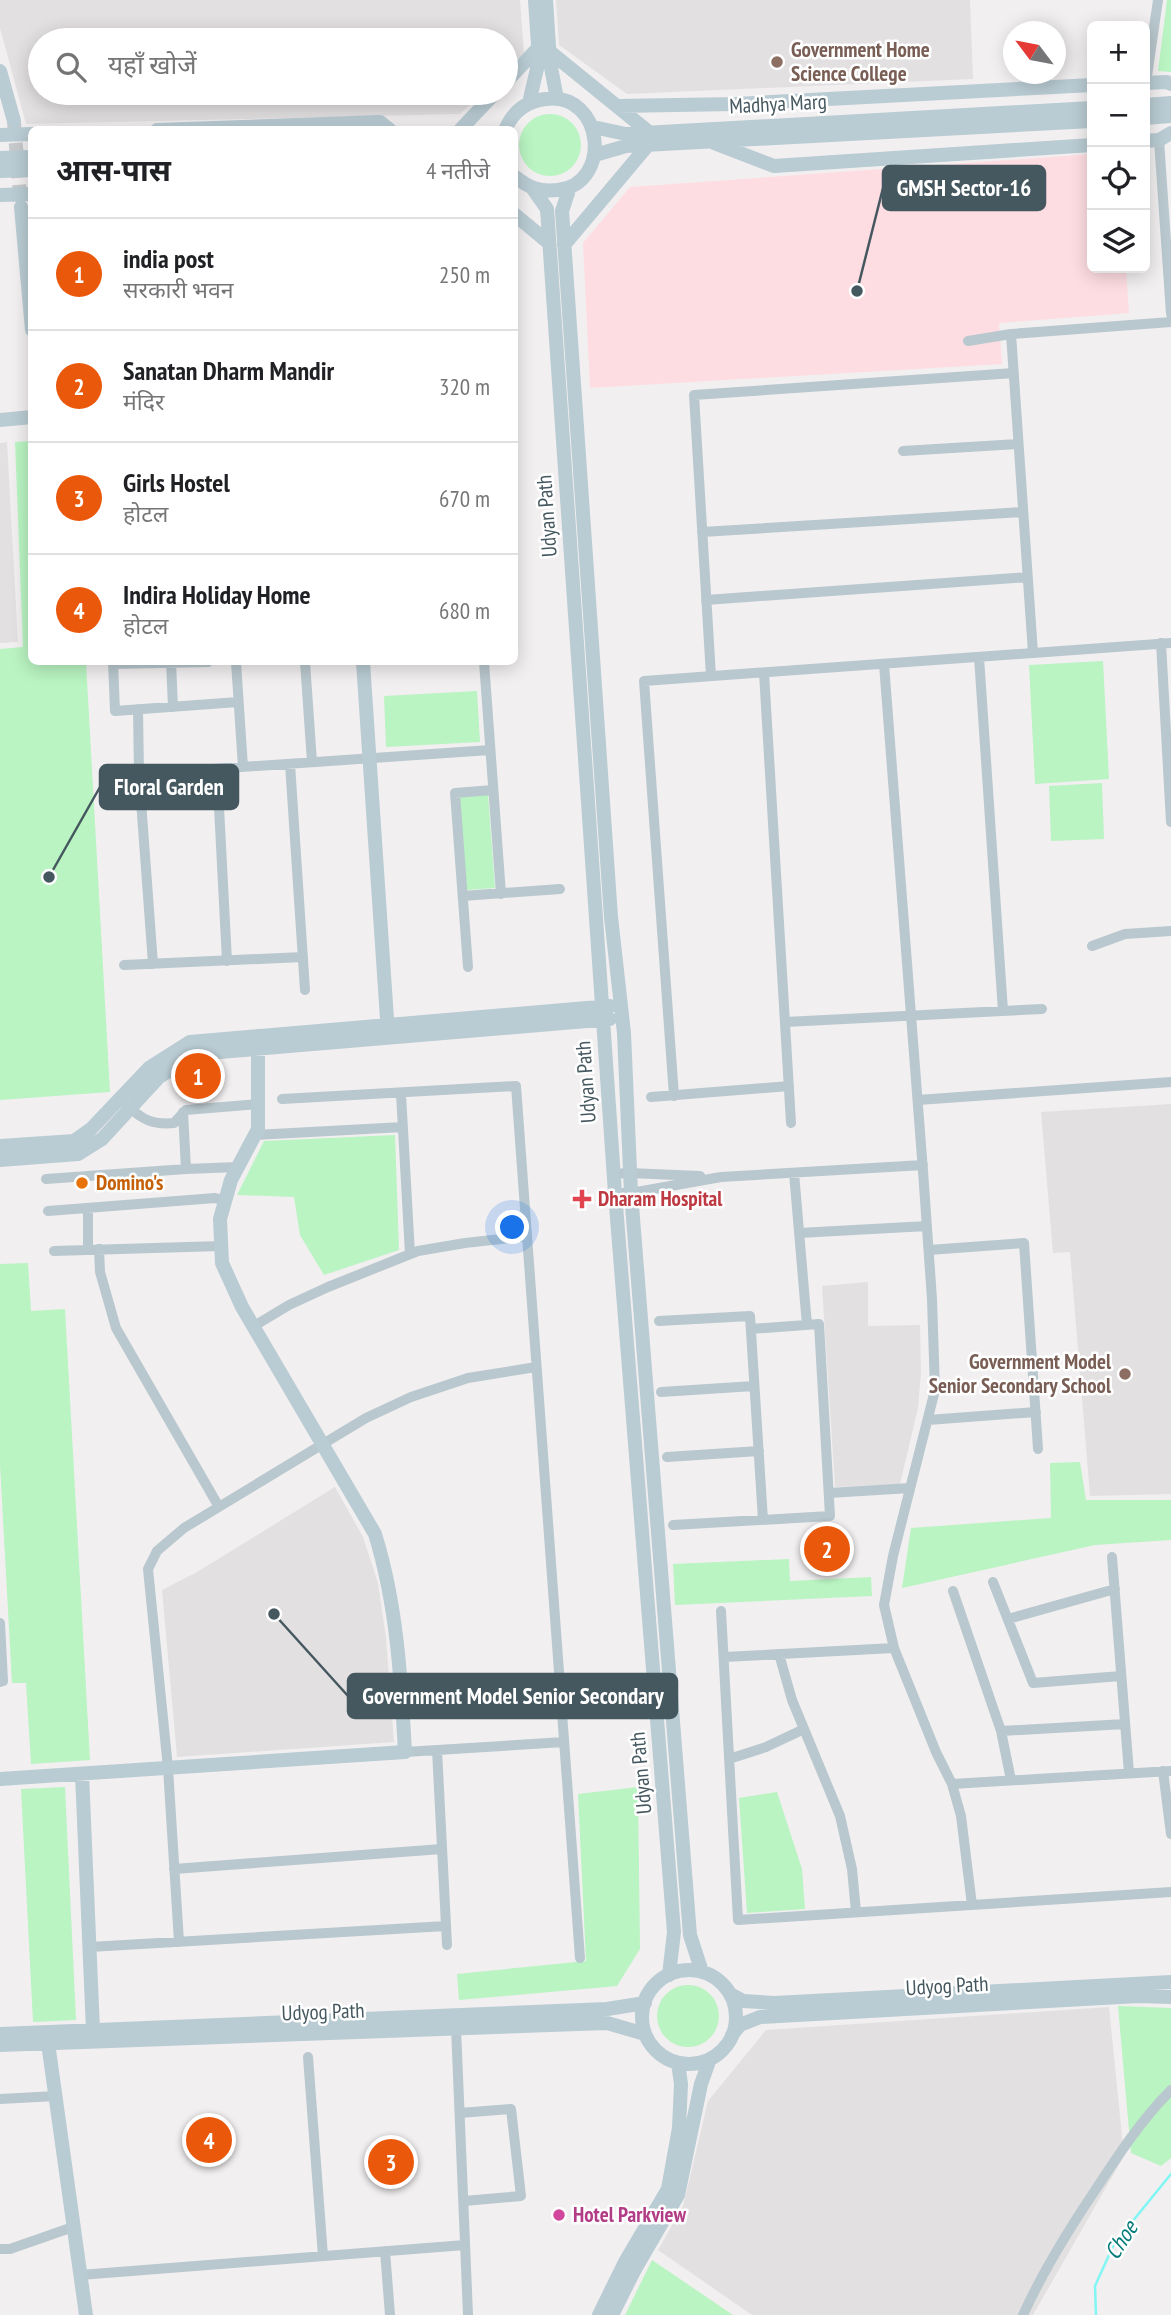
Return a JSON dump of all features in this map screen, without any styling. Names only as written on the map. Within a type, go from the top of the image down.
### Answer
[{"type":"main road","points":[[535,0],[557,99]]},
{"type":"main road","points":[[529,103],[544,50],[546,0]]},
{"type":"main road","points":[[518,72],[544,50]]},
{"type":"main road","points":[[518,217],[557,244],[649,139],[617,106],[544,50]]},
{"type":"main road","points":[[0,71],[14,121]]},
{"type":"main road","points":[[1150,83],[1171,84]]},
{"type":"main road","points":[[617,106],[736,104],[1087,85]]},
{"type":"main road","points":[[507,126],[513,116],[529,103],[557,99],[582,111],[593,128],[596,147],[587,173],[570,187],[543,191],[533,189],[518,179]]},
{"type":"main road","points":[[1150,105],[1171,103]]},
{"type":"main road","points":[[736,104],[707,135],[774,166],[1087,145]]},
{"type":"main road","points":[[464,126],[484,105]]},
{"type":"main road","name":"Madhya Marg","points":[[594,155],[649,139],[1087,107]]},
{"type":"main road","points":[[1150,118],[1171,116]]},
{"type":"main road","name":"Madhya Marg","points":[[707,135],[1087,121]]},
{"type":"main road","points":[[268,126],[380,122],[385,126]]},
{"type":"main road","name":"Madhya Marg","points":[[593,128],[649,139]]},
{"type":"main road","points":[[0,135],[28,134]]},
{"type":"main road","points":[[0,158],[28,157]]},
{"type":"main road","points":[[0,171],[28,170]]},
{"type":"main road","name":"Udyan Path","points":[[570,187],[562,211],[557,244],[615,1193],[674,1932],[669,1975]]},
{"type":"main road","name":"Udyan Path","points":[[533,189],[547,209],[557,244],[621,1012],[629,1172],[691,1936],[702,1972]]},
{"type":"main road","points":[[0,195],[28,194]]},
{"type":"main road","points":[[21,207],[28,285]]},
{"type":"main road","points":[[0,420],[28,417]]},
{"type":"main road","points":[[363,665],[388,1031]]},
{"type":"main road","points":[[572,1016],[589,1003],[601,988]]},
{"type":"main road","points":[[0,1160],[78,1154],[102,1139],[149,1068],[190,1042],[258,1042],[621,1012]]},
{"type":"main road","points":[[572,1016],[605,1041]]},
{"type":"main road","points":[[0,1779],[405,1752],[400,1663],[387,1575],[375,1534],[254,1326],[222,1263],[220,1219],[238,1167],[258,1129],[258,1042]]},
{"type":"main road","points":[[0,1146],[74,1141],[125,1103]]},
{"type":"main road","points":[[82,1774],[93,2030]]},
{"type":"main road","points":[[685,1970],[702,1972],[716,1978],[730,1994],[736,2014],[732,2035],[726,2046],[710,2059],[678,2063],[658,2052],[645,2034],[642,2018],[645,2003],[651,1989],[669,1975],[685,1970]]},
{"type":"main road","name":"Udyog Path","points":[[730,1994],[743,2001],[775,2003],[1171,1982]]},
{"type":"main road","name":"Udyog Path","points":[[732,2035],[740,2025],[760,2017],[1139,1996],[1171,1997]]},
{"type":"main road","name":"Udyog Path","points":[[0,2034],[607,2009],[645,2003]]},
{"type":"main road","name":"Udyog Path","points":[[0,2045],[607,2023],[645,2034]]},
{"type":"main road","points":[[48,2043],[86,2315]]},
{"type":"main road","points":[[612,2315],[678,2194],[701,2084],[710,2059]]},
{"type":"main road","points":[[599,2315],[625,2262],[668,2189],[679,2128],[681,2084],[678,2063]]},
{"type":"street","points":[[1150,55],[1158,0]]},
{"type":"street","points":[[1158,138],[1171,314]]},
{"type":"street","points":[[968,341],[1011,334],[1171,322]]},
{"type":"street","points":[[1011,334],[1032,653]]},
{"type":"street","points":[[711,676],[694,395],[1014,373]]},
{"type":"street","points":[[903,451],[1018,444]]},
{"type":"street","points":[[702,532],[1023,512]]},
{"type":"street","points":[[706,600],[1027,577]]},
{"type":"street","points":[[674,1096],[644,681],[1166,643],[1171,822]]},
{"type":"street","points":[[979,657],[1003,1011]]},
{"type":"street","points":[[884,664],[929,1250],[935,1390],[893,1556],[884,1605],[894,1648],[936,1752],[952,1784],[961,1816],[972,1905]]},
{"type":"street","points":[[113,665],[115,710],[239,702]]},
{"type":"street","points":[[171,665],[173,707]]},
{"type":"street","points":[[236,665],[243,767]]},
{"type":"street","points":[[305,665],[312,762]]},
{"type":"street","points":[[484,665],[501,894]]},
{"type":"street","points":[[764,673],[792,1123]]},
{"type":"street","points":[[138,709],[139,774],[153,964]]},
{"type":"street","points":[[139,774],[490,750]]},
{"type":"street","points":[[290,764],[305,990]]},
{"type":"street","points":[[217,769],[227,961]]},
{"type":"street","points":[[468,967],[455,793],[493,790]]},
{"type":"street","points":[[463,896],[561,889]]},
{"type":"street","points":[[1092,946],[1125,934],[1171,931]]},
{"type":"street","points":[[124,965],[303,957]]},
{"type":"street","points":[[785,1022],[1042,1009]]},
{"type":"street","points":[[918,1100],[1171,1082]]},
{"type":"street","points":[[282,1099],[516,1086],[580,1958]]},
{"type":"street","points":[[651,1097],[789,1086]]},
{"type":"street","points":[[401,1094],[410,1254]]},
{"type":"street","points":[[125,1103],[141,1118],[152,1123],[174,1123],[183,1112],[258,1104]]},
{"type":"street","points":[[183,1112],[186,1169]]},
{"type":"street","points":[[255,1135],[403,1127]]},
{"type":"street","points":[[614,1174],[629,1172],[720,1177],[923,1165]]},
{"type":"street","points":[[46,1179],[238,1167]]},
{"type":"street","points":[[794,1173],[807,1325]]},
{"type":"street","points":[[615,1193],[631,1193],[720,1177]]},
{"type":"street","points":[[48,1211],[215,1198],[225,1201]]},
{"type":"street","points":[[88,1209],[93,1249],[116,1328],[219,1507]]},
{"type":"street","points":[[799,1233],[927,1226]]},
{"type":"street","points":[[254,1326],[289,1305],[410,1254],[465,1242],[527,1236]]},
{"type":"street","points":[[929,1250],[1024,1243],[1038,1449]]},
{"type":"street","points":[[54,1251],[221,1246]]},
{"type":"street","points":[[659,1321],[750,1316],[763,1520]]},
{"type":"street","points":[[673,1525],[830,1516],[819,1324],[751,1329]]},
{"type":"street","points":[[179,1942],[168,1768],[148,1569],[157,1550],[184,1528],[366,1418],[411,1396],[468,1378],[536,1367]]},
{"type":"street","points":[[661,1392],[754,1386]]},
{"type":"street","points":[[928,1420],[1036,1412]]},
{"type":"street","points":[[667,1457],[759,1451]]},
{"type":"street","points":[[829,1493],[910,1488]]},
{"type":"street","points":[[1112,1557],[1129,1773]]},
{"type":"street","points":[[993,1582],[1033,1683],[1121,1676]]},
{"type":"street","points":[[1008,1619],[1115,1589]]},
{"type":"street","points":[[953,1591],[1001,1731],[1011,1780]]},
{"type":"street","points":[[721,1611],[738,1920],[1171,1892]]},
{"type":"street","points":[[0,1623],[4,1681],[0,1682]]},
{"type":"street","points":[[724,1657],[894,1648]]},
{"type":"street","points":[[779,1654],[792,1700],[840,1816],[852,1869],[856,1913]]},
{"type":"street","points":[[1001,1731],[1125,1724]]},
{"type":"street","points":[[729,1759],[766,1747],[804,1729]]},
{"type":"street","points":[[405,1752],[564,1742]]},
{"type":"street","points":[[438,1750],[447,1945]]},
{"type":"street","points":[[952,1784],[1167,1771],[1171,1834]]},
{"type":"street","points":[[174,1869],[442,1849]]},
{"type":"street","points":[[89,1948],[446,1926]]},
{"type":"street","points":[[456,2028],[468,2315]]},
{"type":"street","points":[[308,2057],[323,2256]]},
{"type":"street","points":[[1023,2315],[1076,2219],[1125,2145],[1154,2107],[1171,2090]]},
{"type":"street","points":[[0,2099],[56,2096]]},
{"type":"street","points":[[460,2113],[511,2109],[521,2196],[464,2201]]},
{"type":"street","points":[[0,2249],[10,2249],[73,2227]]},
{"type":"street","points":[[80,2275],[465,2245]]},
{"type":"street","points":[[386,2251],[390,2315]]},
{"type":"shaded area","points":[[0,0],[520,0],[524,53],[518,59],[518,28],[28,28],[28,105],[469,105],[460,114],[26,124],[0,28]]},
{"type":"shaded area","name":"Government Home Science College","points":[[556,0],[970,0],[973,79],[627,94],[559,45]]},
{"type":"shaded area","points":[[1087,154],[1087,273],[1126,273],[1129,313],[999,323],[1002,364],[590,388],[583,243],[630,187]]},
{"type":"shaded area","points":[[7,442],[18,642],[0,643],[0,443]]},
{"type":"shaded area","name":"Government Model Senior Secondary School","points":[[1171,1104],[1171,1494],[1090,1496],[1070,1252],[1053,1253],[1041,1112]]},
{"type":"shaded area","points":[[868,1282],[868,1326],[920,1325],[921,1372],[918,1408],[900,1484],[835,1487],[822,1286]]},
{"type":"shaded area","points":[[335,1487],[363,1537],[378,1583],[386,1638],[394,1742],[177,1757],[162,1590],[197,1572]]},
{"type":"shaded area","points":[[1109,2007],[1124,2156],[1033,2315],[752,2315],[658,2250],[683,2206],[708,2101],[766,2030]]},
{"type":"green space","points":[[1167,0],[1171,0],[1171,72],[1158,71]]},
{"type":"green space","points":[[550,114],[572,123],[581,145],[572,167],[550,176],[528,167],[519,145],[528,123]]},
{"type":"green space","points":[[28,441],[28,665],[86,665],[110,1092],[0,1100],[0,649],[23,647],[15,442]]},
{"type":"green space","points":[[1103,661],[1109,779],[1035,784],[1029,665]]},
{"type":"green space","points":[[477,691],[480,742],[386,747],[384,696]]},
{"type":"green space","points":[[1102,783],[1104,839],[1051,841],[1049,786]]},
{"type":"green space","points":[[488,794],[495,888],[467,890],[459,797]]},
{"type":"green space","points":[[395,1135],[399,1250],[324,1275],[300,1235],[294,1197],[237,1195],[264,1141]]},
{"type":"green space","points":[[28,1263],[31,1311],[65,1309],[90,1760],[31,1764],[26,1683],[12,1683],[0,1465],[0,1264]]},
{"type":"green space","points":[[1080,1462],[1086,1500],[1171,1500],[1171,1540],[1095,1545],[902,1588],[911,1528],[1051,1518],[1050,1463]]},
{"type":"green space","points":[[789,1559],[790,1581],[871,1577],[872,1596],[675,1605],[673,1564]]},
{"type":"green space","points":[[65,1787],[76,2020],[33,2022],[21,1789]]},
{"type":"green space","points":[[638,1787],[640,1949],[617,1986],[459,2000],[457,1974],[586,1961],[578,1794]]},
{"type":"green space","points":[[777,1792],[802,1869],[805,1909],[747,1913],[739,1798]]},
{"type":"green space","points":[[688,1985],[710,1994],[719,2016],[710,2038],[688,2047],[666,2038],[657,2016],[666,1994]]},
{"type":"green space","points":[[1118,2006],[1171,2008],[1171,2158],[1161,2166],[1131,2153]]},
{"type":"green space","points":[[652,2260],[733,2315],[625,2315]]},
{"type":"waterway","name":"Choe","points":[[1096,2315],[1095,2286],[1114,2244],[1171,2174]]},
{"type":"tunnel","points":[[14,122],[21,207]]},
{"type":"place","name":"Government Home Science College","points":[[777,62]]},
{"type":"place","name":"GMSH Sector-16","points":[[857,291]]},
{"type":"place","name":"Floral Garden","points":[[49,877]]},
{"type":"place","name":"india post","points":[[198,1076]]},
{"type":"place","name":"Domino's","points":[[82,1183]]},
{"type":"place","name":"Dharam Hospital","points":[[582,1199]]},
{"type":"place","name":"Government Model Senior Secondary School","points":[[1125,1374]]},
{"type":"place","name":"Sanatan Dharm Mandir","points":[[827,1549]]},
{"type":"place","name":"Government Model Senior Secondary","points":[[274,1614]]},
{"type":"place","name":"Indira Holiday Home","points":[[209,2140]]},
{"type":"place","name":"Girls Hostel","points":[[391,2162]]},
{"type":"place","name":"Hotel Parkview","points":[[559,2215]]}]
